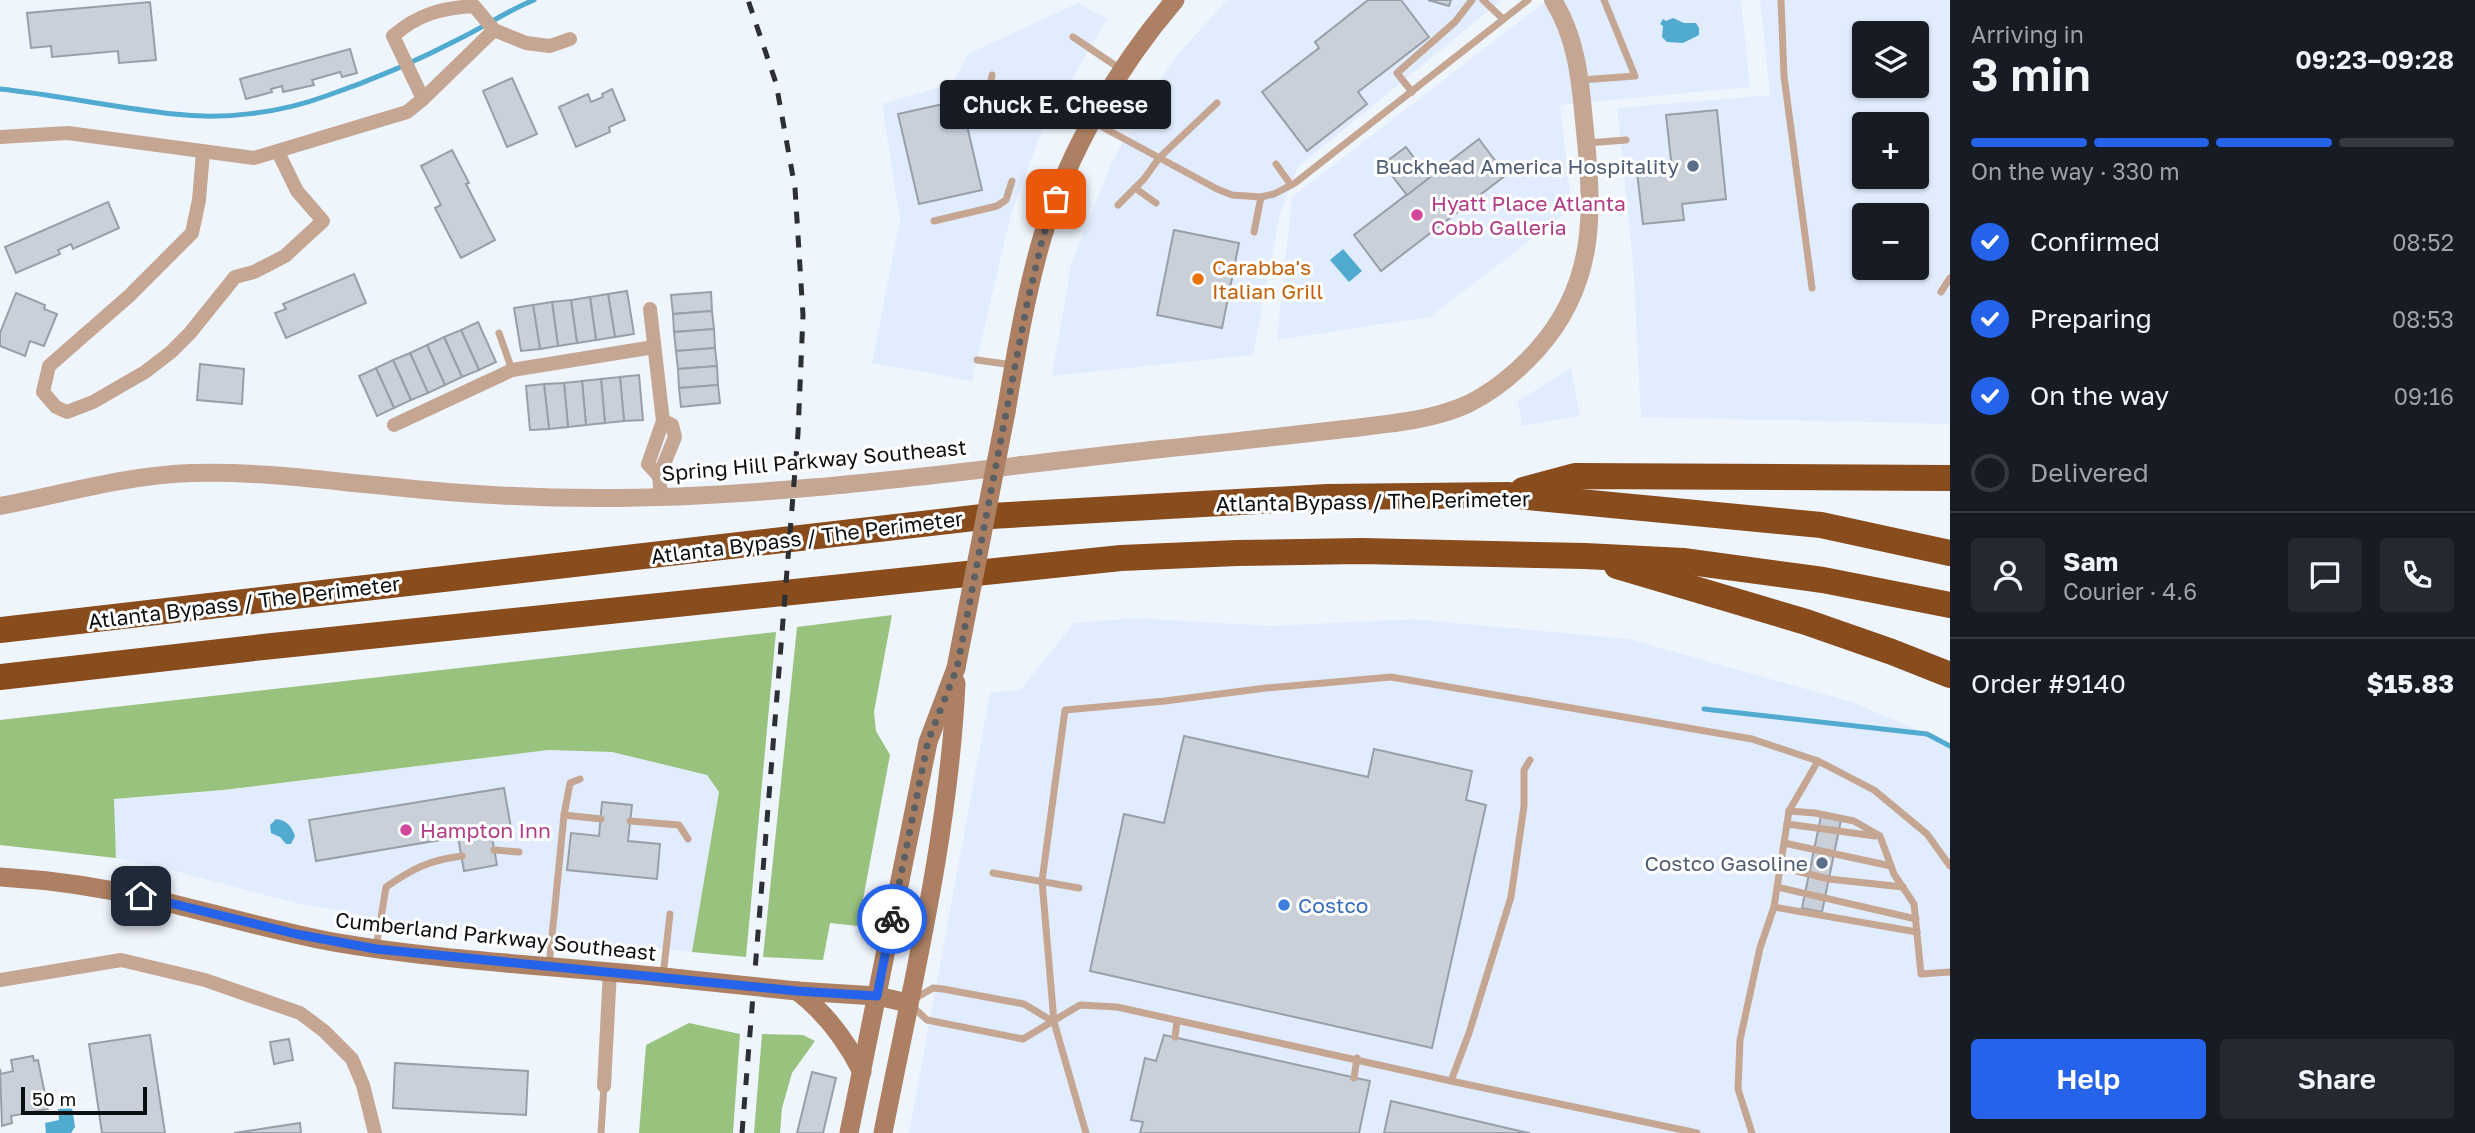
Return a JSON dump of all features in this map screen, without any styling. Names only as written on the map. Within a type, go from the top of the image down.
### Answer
[{"type":"highway","points":[[1507,495],[1575,476],[1818,475],[1950,478]]},
{"type":"highway","name":"Atlanta Bypass / The Perimeter","points":[[0,630],[991,516],[1327,497],[1507,495],[1821,525],[1950,554]]},
{"type":"highway","points":[[0,677],[1121,558],[1237,553],[1362,551],[1683,561],[1823,580],[1950,605]]},
{"type":"highway","points":[[1585,556],[1653,579],[1805,622],[1892,652],[1950,676]]},
{"type":"main road","points":[[883,1133],[908,1003],[920,958],[953,746],[957,668],[1014,366],[1043,236],[1062,181],[1093,122],[1136,47],[1175,0]]},
{"type":"main road","points":[[849,1133],[928,741],[957,668]]},
{"type":"main road","name":"Cumberland Parkway Southeast","points":[[0,877],[125,893],[296,934],[376,949],[797,991],[877,996],[908,1003]]},
{"type":"main road","points":[[797,991],[818,1008],[836,1028],[862,1072]]},
{"type":"street","name":"Spring Hill Parkway Southeast","points":[[0,506],[122,481],[185,473],[281,474],[439,492],[524,497],[696,496],[804,488],[1275,437],[1420,418],[1457,408],[1480,397],[1527,361],[1544,342],[1570,303],[1583,270],[1589,235],[1591,187],[1580,80],[1570,34],[1553,0]]},
{"type":"street","points":[[424,99],[394,36],[405,26],[443,8],[474,6],[494,30],[526,43],[550,47],[570,39]]},
{"type":"street","points":[[0,137],[68,133],[254,158],[407,111],[424,99],[494,30]]},
{"type":"street","points":[[203,152],[199,201],[192,233],[129,296],[49,366],[43,392],[56,407],[66,412],[93,402],[145,372],[190,333],[236,277],[270,265],[298,246],[323,221],[297,191],[278,152]]},
{"type":"street","points":[[650,309],[663,421],[648,464],[659,476],[661,496]]},
{"type":"street","points":[[394,425],[512,370],[654,347]]},
{"type":"street","points":[[0,980],[76,965],[121,960],[205,980],[300,1013],[324,1031],[352,1059],[363,1085],[375,1133]]},
{"type":"street","points":[[604,1086],[610,971]]},
{"type":"lane","points":[[1412,92],[1397,73],[1455,22],[1472,0]]},
{"type":"lane","points":[[1483,0],[1503,19]]},
{"type":"lane","points":[[1093,122],[1225,192],[1248,198],[1274,194],[1292,185],[1528,0]]},
{"type":"lane","points":[[1580,80],[1634,76],[1604,0]]},
{"type":"lane","points":[[1781,0],[1784,76],[1812,288]]},
{"type":"lane","points":[[1073,37],[1123,70]]},
{"type":"lane","points":[[989,92],[992,75]]},
{"type":"lane","points":[[1118,205],[1159,158],[1217,103]]},
{"type":"lane","points":[[1587,143],[1626,140]]},
{"type":"lane","points":[[1276,164],[1292,185]]},
{"type":"lane","points":[[934,220],[997,206],[1006,200],[1012,181]]},
{"type":"lane","points":[[1135,188],[1156,203]]},
{"type":"lane","points":[[1254,232],[1261,197]]},
{"type":"lane","points":[[1941,292],[1950,278]]},
{"type":"lane","points":[[499,333],[512,370]]},
{"type":"lane","points":[[977,360],[1014,366]]},
{"type":"lane","points":[[1086,1133],[1054,1022],[1042,881],[1065,710],[1391,677],[1752,739],[1818,761],[1874,790],[1927,834],[1950,866]]},
{"type":"lane","points":[[1451,1081],[1469,1033],[1511,897],[1524,806],[1524,770],[1530,760]]},
{"type":"lane","points":[[1752,1133],[1738,1089],[1740,1040],[1760,948],[1774,907],[1789,811],[1818,761]]},
{"type":"lane","points":[[549,966],[564,816],[570,783],[580,779]]},
{"type":"lane","points":[[1789,811],[1854,821],[1880,836],[1891,866],[1914,904],[1922,974],[1950,972]]},
{"type":"lane","points":[[564,816],[601,819]]},
{"type":"lane","points":[[630,821],[679,825],[688,839]]},
{"type":"lane","points":[[1787,824],[1880,836]]},
{"type":"lane","points":[[1784,844],[1891,866]]},
{"type":"lane","points":[[494,850],[519,852]]},
{"type":"lane","points":[[376,949],[386,887],[410,870],[434,859],[462,856]]},
{"type":"lane","points":[[1780,867],[1829,879],[1903,887]]},
{"type":"lane","points":[[993,873],[1079,888]]},
{"type":"lane","points":[[1777,887],[1916,919]]},
{"type":"lane","points":[[1774,907],[1917,932]]},
{"type":"lane","points":[[670,914],[672,978]]},
{"type":"lane","points":[[1054,1022],[1024,1004],[933,988],[908,1003],[927,1020],[1023,1039],[1054,1022],[1080,1005],[1117,1007],[1691,1132]]},
{"type":"lane","points":[[1175,1037],[1177,1021]]},
{"type":"lane","points":[[1354,1078],[1357,1059]]},
{"type":"lane","points":[[601,1133],[604,1086]]},
{"type":"shaded area","points":[[1227,0],[1502,0],[1298,167],[1280,214],[1253,355],[1052,376],[1071,265],[1111,164],[1143,106],[1176,56]]},
{"type":"shaded area","points":[[1547,0],[1741,0],[1750,87],[1560,105],[1572,208],[1430,317],[1277,340],[1292,197]]},
{"type":"shaded area","points":[[1760,0],[1950,0],[1950,424],[1641,417],[1633,262],[1617,108],[1770,95]]},
{"type":"shaded area","points":[[1078,3],[1107,19],[1042,130],[1011,214],[972,381],[872,363],[900,220],[882,104],[953,83],[968,54]]},
{"type":"shaded area","points":[[1571,368],[1580,416],[1522,426],[1518,401]]},
{"type":"shaded area","points":[[1134,618],[1271,626],[1413,619],[1629,639],[1852,702],[1950,744],[1950,1133],[909,1133],[990,693],[1021,689],[1074,623]]},
{"type":"shaded area","points":[[548,750],[612,752],[707,775],[719,792],[692,952],[396,922],[296,903],[116,858],[114,799],[223,790]]},
{"type":"green space","points":[[892,615],[874,712],[876,731],[890,755],[858,926],[830,923],[823,960],[763,957],[797,627]]},
{"type":"green space","points":[[776,632],[746,957],[692,952],[719,792],[707,775],[612,752],[548,750],[223,790],[114,799],[116,858],[0,845],[0,720]]},
{"type":"green space","points":[[689,1023],[740,1034],[733,1133],[639,1133],[646,1045]]},
{"type":"green space","points":[[762,1034],[803,1035],[815,1041],[792,1073],[782,1108],[780,1133],[754,1133]]},
{"type":"water","points":[[1673,18],[1684,23],[1696,23],[1699,35],[1683,43],[1667,42],[1662,37],[1663,26],[1660,24],[1663,19],[1666,21]]},
{"type":"water","points":[[1343,249],[1362,271],[1349,282],[1330,260]]},
{"type":"water","points":[[276,819],[286,822],[292,830],[295,836],[291,844],[286,844],[271,833],[270,825]]},
{"type":"water","points":[[72,1107],[75,1127],[71,1133],[46,1133],[45,1123],[59,1120],[58,1109]]},
{"type":"building","points":[[1368,0],[1401,0],[1429,37],[1358,92],[1367,104],[1307,151],[1262,92],[1319,48],[1315,42]]},
{"type":"building","points":[[1428,0],[1451,0],[1449,6]]},
{"type":"building","points":[[150,2],[156,60],[119,63],[118,51],[52,57],[51,46],[31,48],[27,13]]},
{"type":"building","points":[[350,49],[357,73],[342,77],[340,72],[312,80],[314,85],[283,92],[282,86],[271,89],[272,92],[246,99],[240,79]]},
{"type":"building","points":[[512,78],[537,134],[507,147],[483,91]]},
{"type":"building","points":[[612,89],[625,120],[609,127],[610,132],[576,147],[559,107],[588,94],[591,102]]},
{"type":"building","points":[[961,100],[982,190],[919,204],[898,114]]},
{"type":"building","points":[[1717,110],[1726,199],[1682,204],[1684,220],[1643,224],[1637,172],[1672,169],[1666,115]]},
{"type":"building","name":"Hyatt Place Atlanta Cobb Galleria","points":[[1479,139],[1506,175],[1381,271],[1354,235]]},
{"type":"building","points":[[1406,147],[1429,178],[1407,195],[1383,164]]},
{"type":"building","points":[[452,150],[495,240],[461,258],[435,208],[441,205],[421,166]]},
{"type":"building","points":[[108,202],[119,228],[73,249],[71,244],[58,250],[60,254],[16,273],[5,247]]},
{"type":"building","name":"Carabba's Italian Grill","points":[[1174,230],[1239,243],[1222,328],[1157,315]]},
{"type":"building","points":[[354,274],[366,303],[286,338],[275,313],[286,309],[283,304]]},
{"type":"building","points":[[627,291],[634,334],[615,337],[608,294]]},
{"type":"building","points":[[711,292],[712,311],[673,314],[671,295]]},
{"type":"building","points":[[16,293],[45,305],[44,309],[57,314],[44,346],[30,341],[25,356],[0,346],[0,333]]},
{"type":"building","points":[[608,294],[615,337],[596,340],[590,297]]},
{"type":"building","points":[[590,297],[596,340],[577,343],[571,300]]},
{"type":"building","points":[[571,300],[577,343],[558,346],[552,302]]},
{"type":"building","points":[[552,302],[558,346],[540,349],[533,305]]},
{"type":"building","points":[[533,305],[540,349],[521,351],[514,308]]},
{"type":"building","points":[[712,311],[714,329],[674,332],[673,314]]},
{"type":"building","points":[[478,322],[496,362],[479,370],[461,330]]},
{"type":"building","points":[[714,329],[715,348],[676,351],[674,332]]},
{"type":"building","points":[[461,330],[479,370],[462,377],[444,337]]},
{"type":"building","points":[[444,337],[462,377],[445,385],[427,345]]},
{"type":"building","points":[[427,345],[445,385],[428,393],[410,353]]},
{"type":"building","points":[[715,348],[717,366],[678,369],[676,351]]},
{"type":"building","points":[[410,353],[428,393],[411,400],[393,360]]},
{"type":"building","points":[[393,360],[411,400],[394,408],[376,368]]},
{"type":"building","points":[[200,364],[244,369],[242,404],[197,400]]},
{"type":"building","points":[[717,366],[718,385],[679,388],[678,369]]},
{"type":"building","points":[[376,368],[394,408],[377,416],[359,376]]},
{"type":"building","points":[[639,375],[643,420],[624,421],[620,377]]},
{"type":"building","points":[[620,377],[624,421],[605,423],[601,379]]},
{"type":"building","points":[[601,379],[605,423],[586,425],[582,381]]},
{"type":"building","points":[[582,381],[586,425],[568,427],[564,383]]},
{"type":"building","points":[[564,383],[568,427],[549,429],[544,384]]},
{"type":"building","points":[[544,384],[549,429],[530,430],[526,386]]},
{"type":"building","points":[[718,385],[720,403],[681,407],[679,388]]},
{"type":"building","name":"Costco","points":[[1184,736],[1368,777],[1374,749],[1472,771],[1466,800],[1486,805],[1432,1048],[1090,971],[1124,814],[1164,823]]},
{"type":"building","name":"Hampton Inn","points":[[504,788],[511,828],[491,832],[497,865],[464,871],[458,837],[316,861],[309,820]]},
{"type":"building","points":[[602,802],[632,805],[628,841],[660,844],[657,879],[567,870],[571,833],[599,836]]},
{"type":"building","name":"Costco Gasoline","points":[[1821,816],[1841,820],[1822,912],[1802,908]]},
{"type":"building","points":[[150,1035],[165,1133],[102,1133],[89,1044]]},
{"type":"building","points":[[1164,1035],[1370,1081],[1359,1133],[1140,1133],[1143,1122],[1131,1120],[1145,1058],[1156,1061]]},
{"type":"building","points":[[289,1039],[293,1060],[274,1064],[270,1042]]},
{"type":"building","points":[[33,1056],[34,1061],[38,1060],[48,1109],[11,1116],[12,1123],[2,1126],[0,1069],[1,1074],[13,1071],[11,1060]]},
{"type":"building","points":[[395,1063],[528,1071],[526,1115],[393,1108]]},
{"type":"building","points":[[812,1072],[836,1078],[823,1133],[797,1133]]},
{"type":"building","points":[[1391,1101],[1524,1132],[1530,1133],[1384,1133]]},
{"type":"building","points":[[300,1123],[301,1133],[234,1133]]},
{"type":"waterway","points":[[0,89],[193,116],[271,111],[326,96],[396,69],[534,0]]},
{"type":"waterway","points":[[1704,709],[1927,734],[1950,746]]},
{"type":"railway","points":[[742,1133],[798,433],[803,315],[795,188],[776,83],[748,0]]},
{"type":"way so far","points":[[892,919],[928,741],[957,668],[1027,304],[1043,236],[1056,199]]},
{"type":"place","name":"Buckhead America Hospitality","points":[[1693,166]]},
{"type":"place","name":"Chuck E. Cheese","points":[[1056,199]]},
{"type":"place","name":"Hyatt Place Atlanta Cobb Galleria","points":[[1417,215]]},
{"type":"place","name":"Carabba's Italian Grill","points":[[1198,279]]},
{"type":"place","name":"Hampton Inn","points":[[406,830]]},
{"type":"place","name":"Costco Gasoline","points":[[1822,863]]},
{"type":"place","name":"Costco","points":[[1284,905]]},
{"type":"route","points":[[141,896],[296,934],[376,949],[797,991],[877,996],[892,919]]}]
